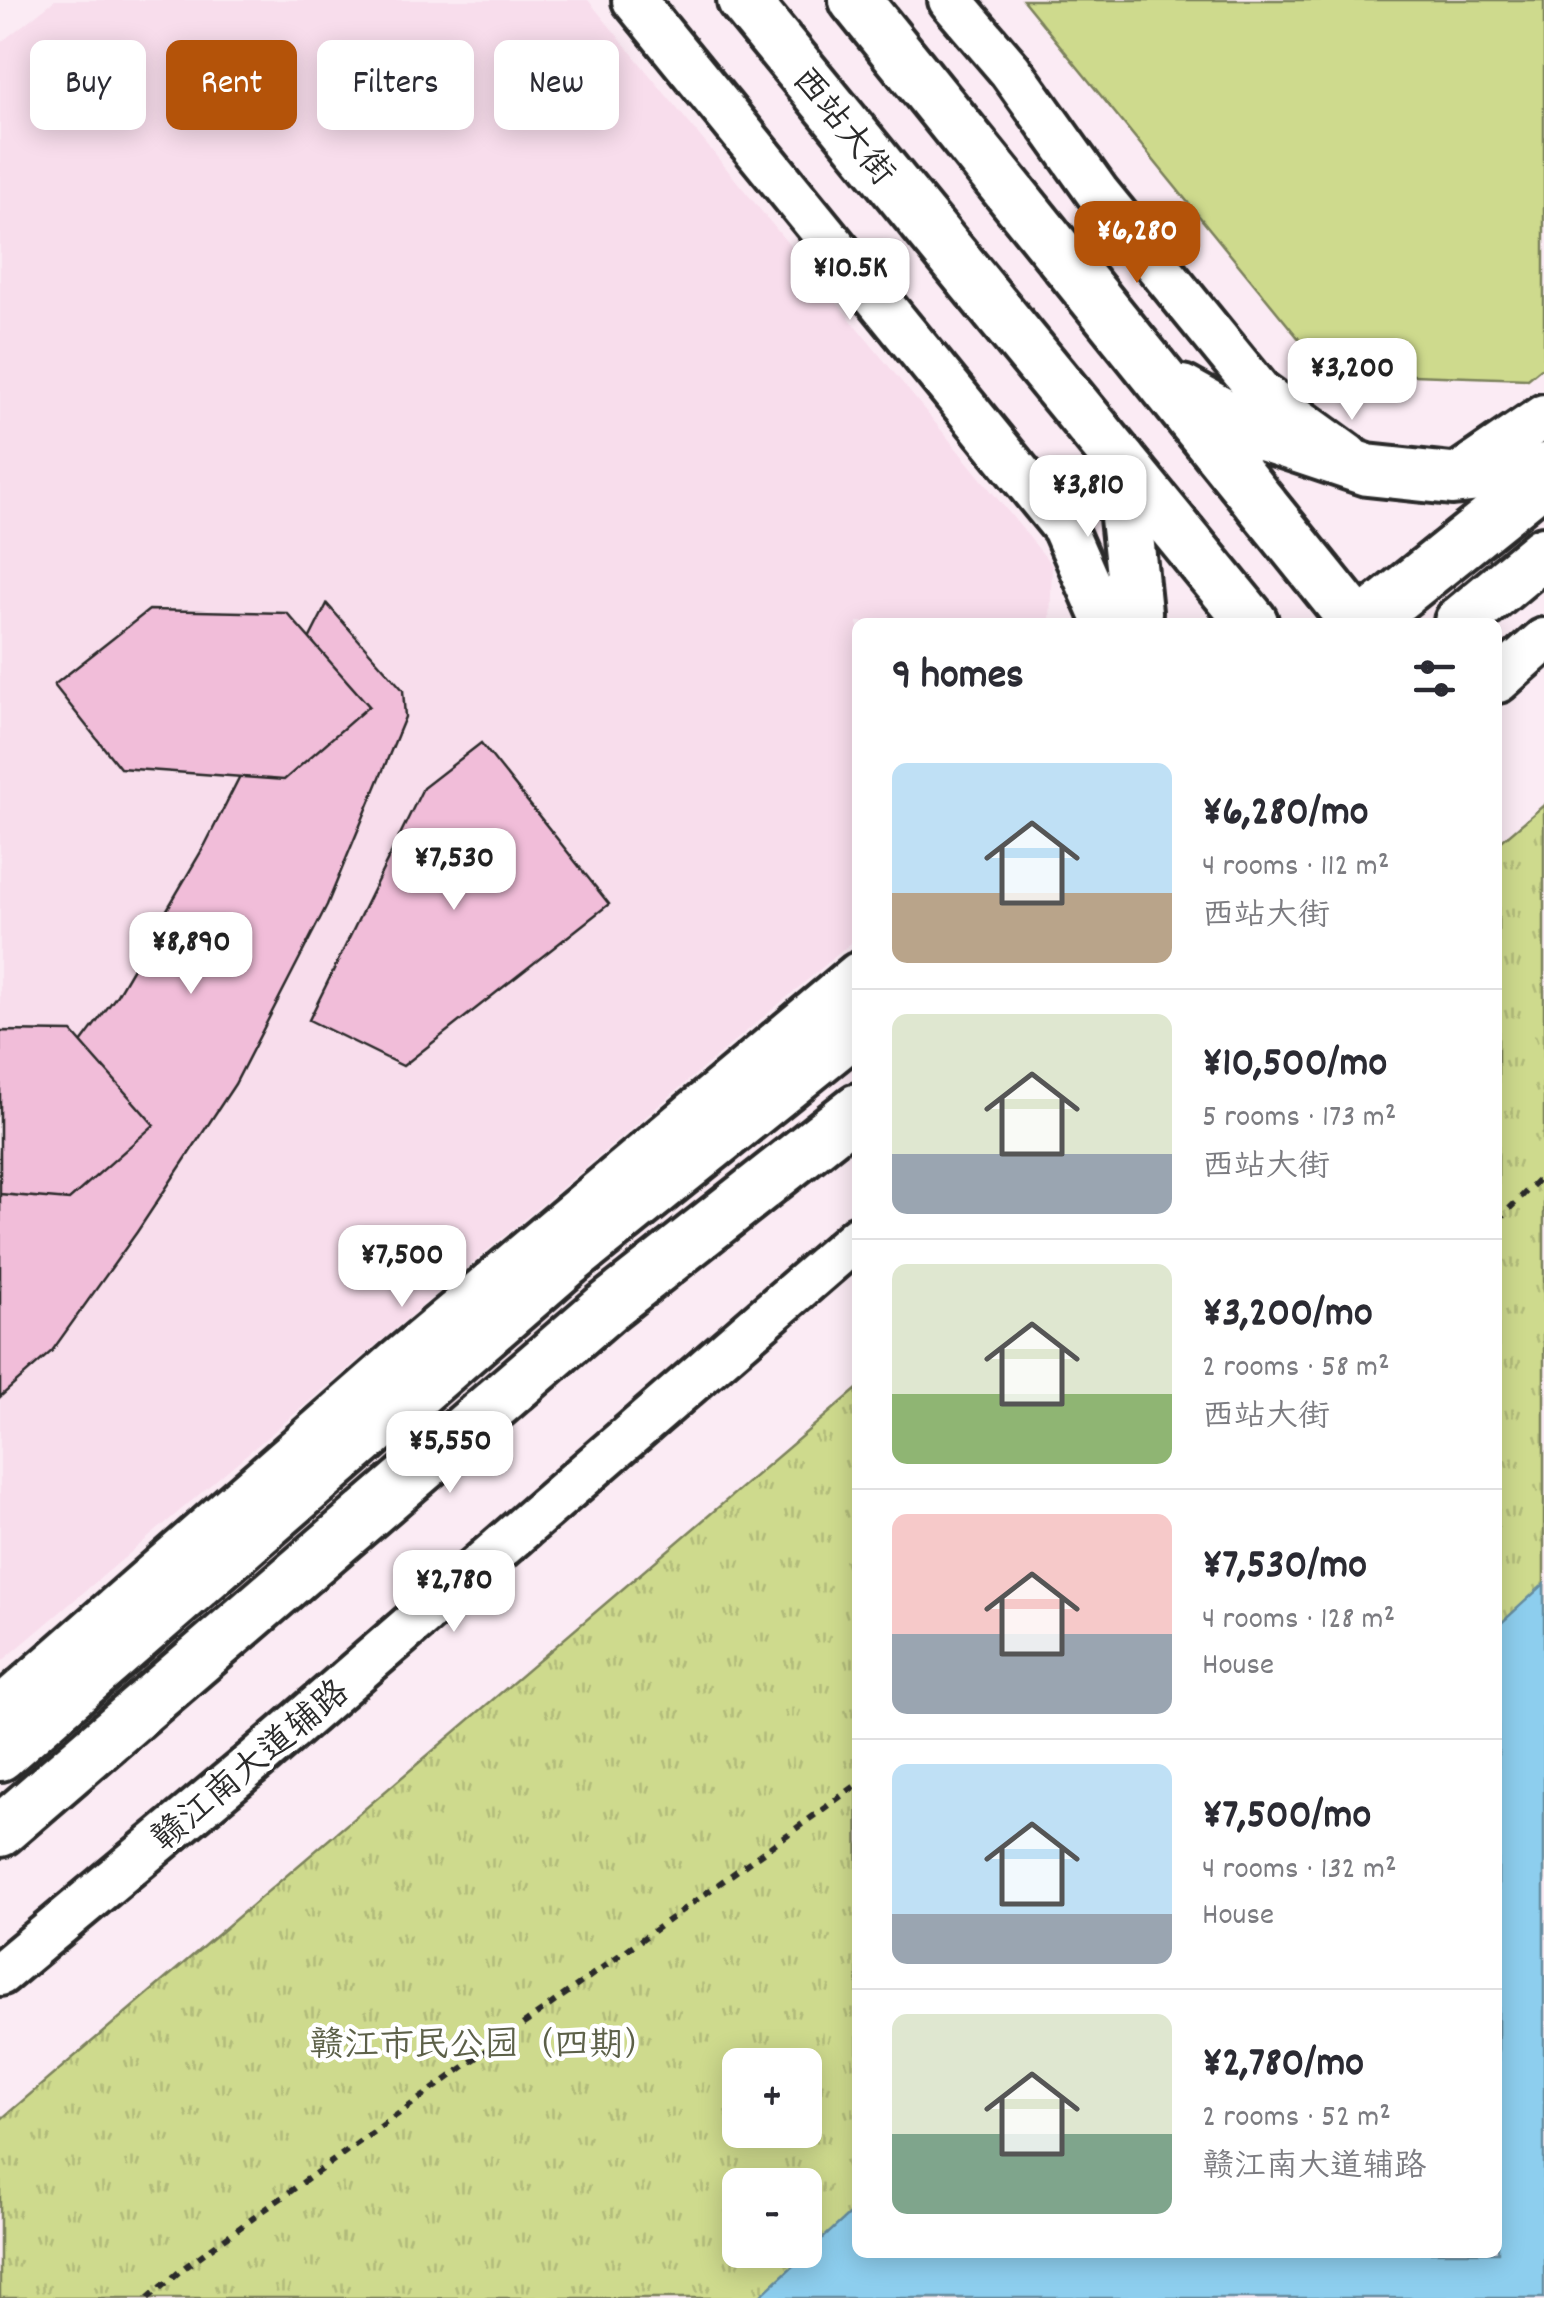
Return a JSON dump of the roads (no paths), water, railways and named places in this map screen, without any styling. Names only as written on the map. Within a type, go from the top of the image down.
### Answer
[{"type":"main road","name":"西站大街","points":[[742,0],[1249,618]]},
{"type":"main road","points":[[855,0],[1353,618]]},
{"type":"main road","points":[[1161,380],[1258,434],[1367,470],[1452,480],[1544,469]]},
{"type":"main road","points":[[1120,461],[1135,618]]},
{"type":"main road","points":[[1369,618],[1544,478]]},
{"type":"main road","points":[[1465,618],[1544,552]]},
{"type":"main road","points":[[0,1755],[568,1261],[852,1032]]},
{"type":"main road","points":[[0,1832],[606,1308],[852,1114]]},
{"type":"street","points":[[634,0],[1064,528],[1103,618]]},
{"type":"street","points":[[950,0],[1010,70],[1096,192],[1260,392],[1367,470]]},
{"type":"street","points":[[1452,480],[1544,416]]},
{"type":"street","points":[[1502,677],[1544,640]]},
{"type":"street","points":[[0,1709],[396,1362],[852,979]]},
{"type":"street","name":"赣江南大道辅路","points":[[0,1974],[257,1759],[852,1242]]},
{"type":"water","points":[[1544,1584],[1544,2298],[758,2298],[791,2268],[822,2268],[822,2239],[852,2212],[852,2258],[1502,2258],[1502,1622]]},
{"type":"park label","name":"赣江市民公园（四期）","points":[[484,2043]]}]
